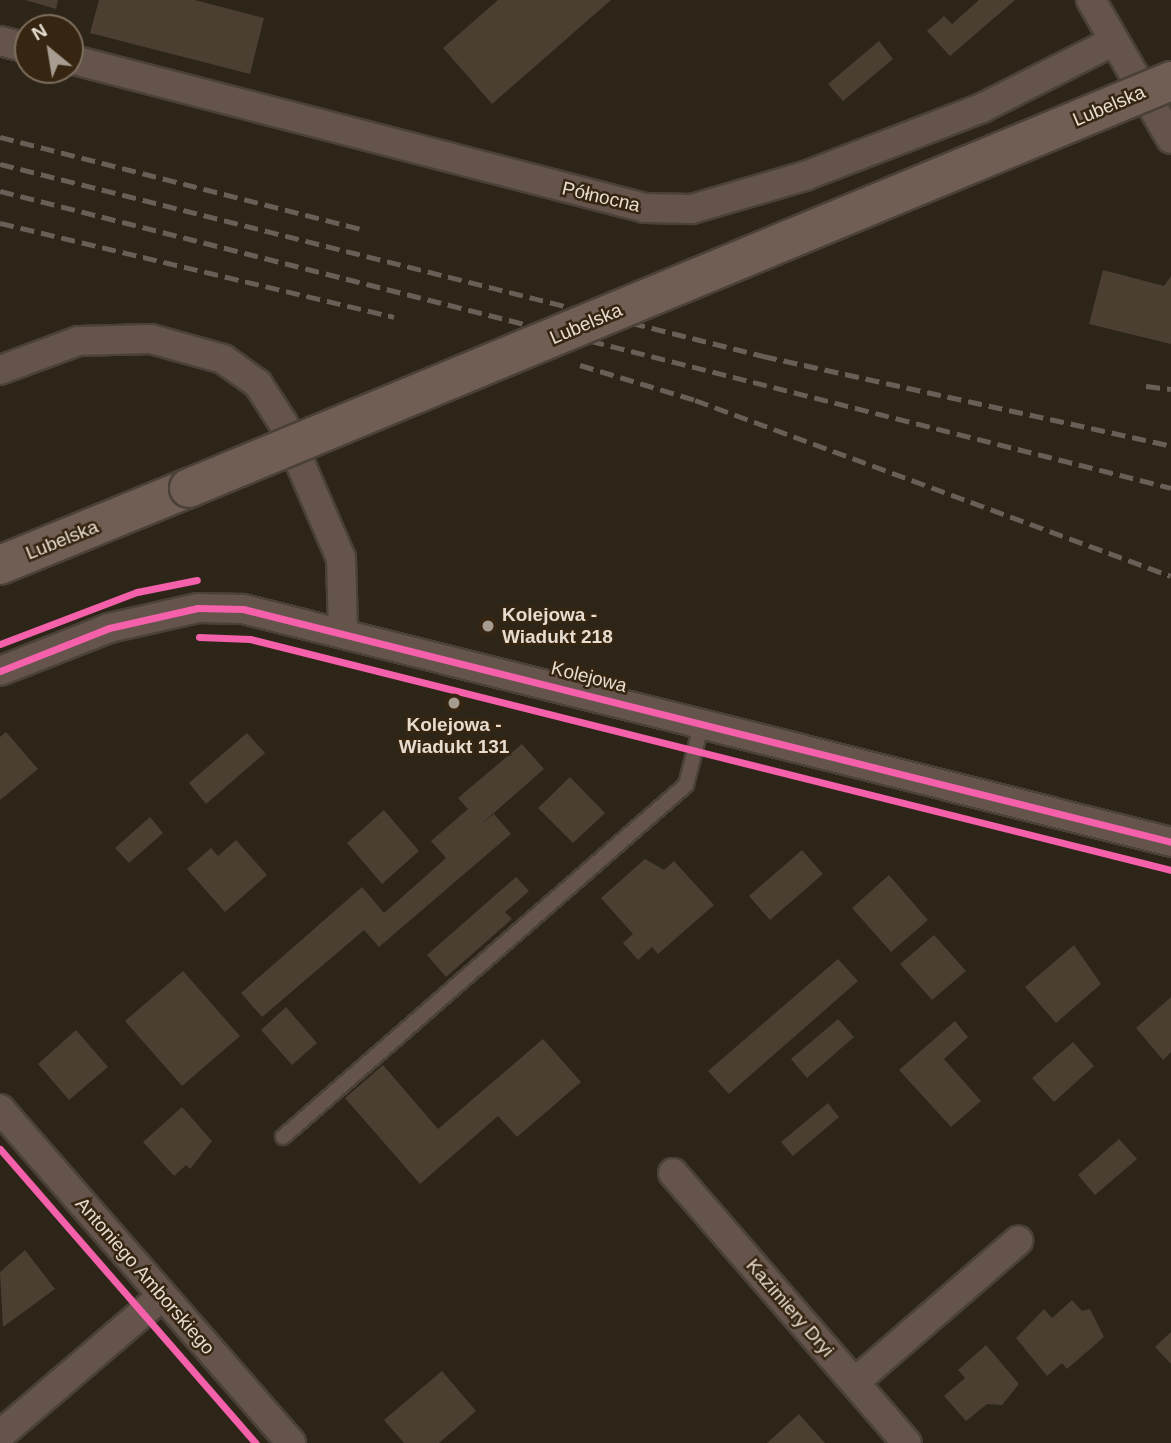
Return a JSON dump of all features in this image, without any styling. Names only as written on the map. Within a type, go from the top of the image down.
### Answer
[{"type":"main road","name":"Lubelska","points":[[0,565],[1171,81]]},
{"type":"street","points":[[1091,0],[1171,139]]},
{"type":"street","name":"Północna","points":[[84,63],[565,189],[645,208],[692,209],[805,176],[982,108],[1114,41]]},
{"type":"street","points":[[0,370],[78,341],[139,338],[223,359],[258,384],[283,423],[341,558],[343,631]]},
{"type":"street","name":"Kolejowa","points":[[0,671],[109,628],[198,608],[243,609],[343,631],[1171,842]]},
{"type":"street","name":"Antoniego Amborskiego","points":[[0,1109],[290,1443]]},
{"type":"street","name":"Kazimiery Dryi","points":[[673,1173],[907,1443]]},
{"type":"street","points":[[855,1382],[1017,1241]]},
{"type":"street","points":[[0,1435],[162,1296]]},
{"type":"lane","points":[[283,1137],[686,785],[702,722]]},
{"type":"building","points":[[25,0],[58,0],[56,9]]},
{"type":"building","points":[[99,0],[195,0],[264,18],[250,74],[90,33]]},
{"type":"building","points":[[498,0],[611,0],[492,104],[443,48]]},
{"type":"building","points":[[979,0],[1015,0],[950,56],[927,31],[944,16],[952,24]]},
{"type":"building","points":[[879,41],[893,59],[843,101],[828,84]]},
{"type":"building","points":[[1103,270],[1164,286],[1171,276],[1171,344],[1089,324]]},
{"type":"building","points":[[6,732],[38,769],[0,800],[0,737]]},
{"type":"building","points":[[247,733],[265,753],[206,804],[189,783]]},
{"type":"building","points":[[522,744],[544,769],[481,824],[494,814],[511,834],[379,947],[364,930],[262,1017],[241,993],[362,887],[384,913],[427,875],[446,858],[431,841],[468,809],[458,798]]},
{"type":"building","points":[[570,777],[605,813],[573,843],[538,808]]},
{"type":"building","points":[[384,810],[419,851],[382,884],[347,843]]},
{"type":"building","points":[[150,817],[163,833],[129,863],[115,848]]},
{"type":"building","points":[[236,840],[267,875],[225,912],[187,869],[211,848],[218,856]]},
{"type":"building","points":[[802,850],[823,874],[770,920],[749,896]]},
{"type":"building","points":[[645,859],[664,870],[674,861],[714,905],[658,954],[652,947],[638,960],[623,943],[633,934],[601,898]]},
{"type":"building","points":[[889,875],[928,920],[891,952],[852,908]]},
{"type":"building","points":[[516,877],[529,891],[505,912],[512,919],[446,977],[427,955]]},
{"type":"building","points":[[934,935],[966,971],[932,1000],[900,964]]},
{"type":"building","points":[[1074,945],[1101,984],[1056,1023],[1025,987]]},
{"type":"building","points":[[838,959],[858,981],[729,1094],[708,1071]]},
{"type":"building","points":[[183,971],[240,1036],[182,1086],[125,1021]]},
{"type":"building","points":[[1171,997],[1171,1052],[1163,1060],[1136,1028]]},
{"type":"building","points":[[286,1007],[317,1043],[292,1065],[261,1030]]},
{"type":"building","points":[[838,1019],[854,1037],[807,1078],[791,1059]]},
{"type":"building","points":[[955,1021],[968,1037],[944,1059],[981,1101],[951,1127],[899,1070]]},
{"type":"building","points":[[76,1030],[108,1067],[69,1100],[38,1064]]},
{"type":"building","points":[[543,1039],[581,1082],[517,1137],[498,1116],[420,1184],[345,1098],[383,1065],[438,1129]]},
{"type":"building","points":[[1073,1042],[1094,1066],[1054,1102],[1032,1078]]},
{"type":"building","points":[[828,1103],[839,1117],[793,1156],[781,1142]]},
{"type":"building","points":[[182,1107],[212,1141],[190,1169],[186,1165],[174,1176],[143,1142]]},
{"type":"building","points":[[1119,1139],[1137,1159],[1095,1195],[1078,1175]]},
{"type":"building","points":[[25,1250],[55,1289],[3,1327],[0,1272]]},
{"type":"building","points":[[1072,1300],[1082,1311],[1090,1309],[1104,1337],[1067,1369],[1062,1363],[1047,1376],[1016,1338],[1044,1309],[1052,1318]]},
{"type":"building","points":[[1171,1332],[1171,1364],[1155,1347]]},
{"type":"building","points":[[986,1345],[1019,1384],[1002,1405],[987,1404],[966,1421],[944,1396],[965,1378],[958,1370]]},
{"type":"building","points":[[442,1371],[476,1411],[439,1443],[404,1443],[384,1420]]},
{"type":"building","points":[[799,1414],[825,1443],[767,1443]]},
{"type":"railway","points":[[0,137],[365,230]]},
{"type":"railway","points":[[0,164],[763,356],[1171,446]]},
{"type":"railway","points":[[0,191],[1171,488]]},
{"type":"railway","points":[[0,223],[394,317]]},
{"type":"railway","points":[[580,365],[695,400],[1171,576]]},
{"type":"railway","points":[[1146,386],[1171,389]]},
{"type":"cycle path","points":[[0,644],[137,592],[197,580]]},
{"type":"cycle path","points":[[0,671],[109,628],[198,608],[243,609],[1171,842]]},
{"type":"cycle path","points":[[199,637],[250,639],[1171,870]]},
{"type":"cycle path","points":[[0,1149],[256,1443]]},
{"type":"place","name":"Kolejowa - Wiadukt 218","points":[[488,626]]},
{"type":"place","name":"Kolejowa - Wiadukt 131","points":[[454,703]]}]
